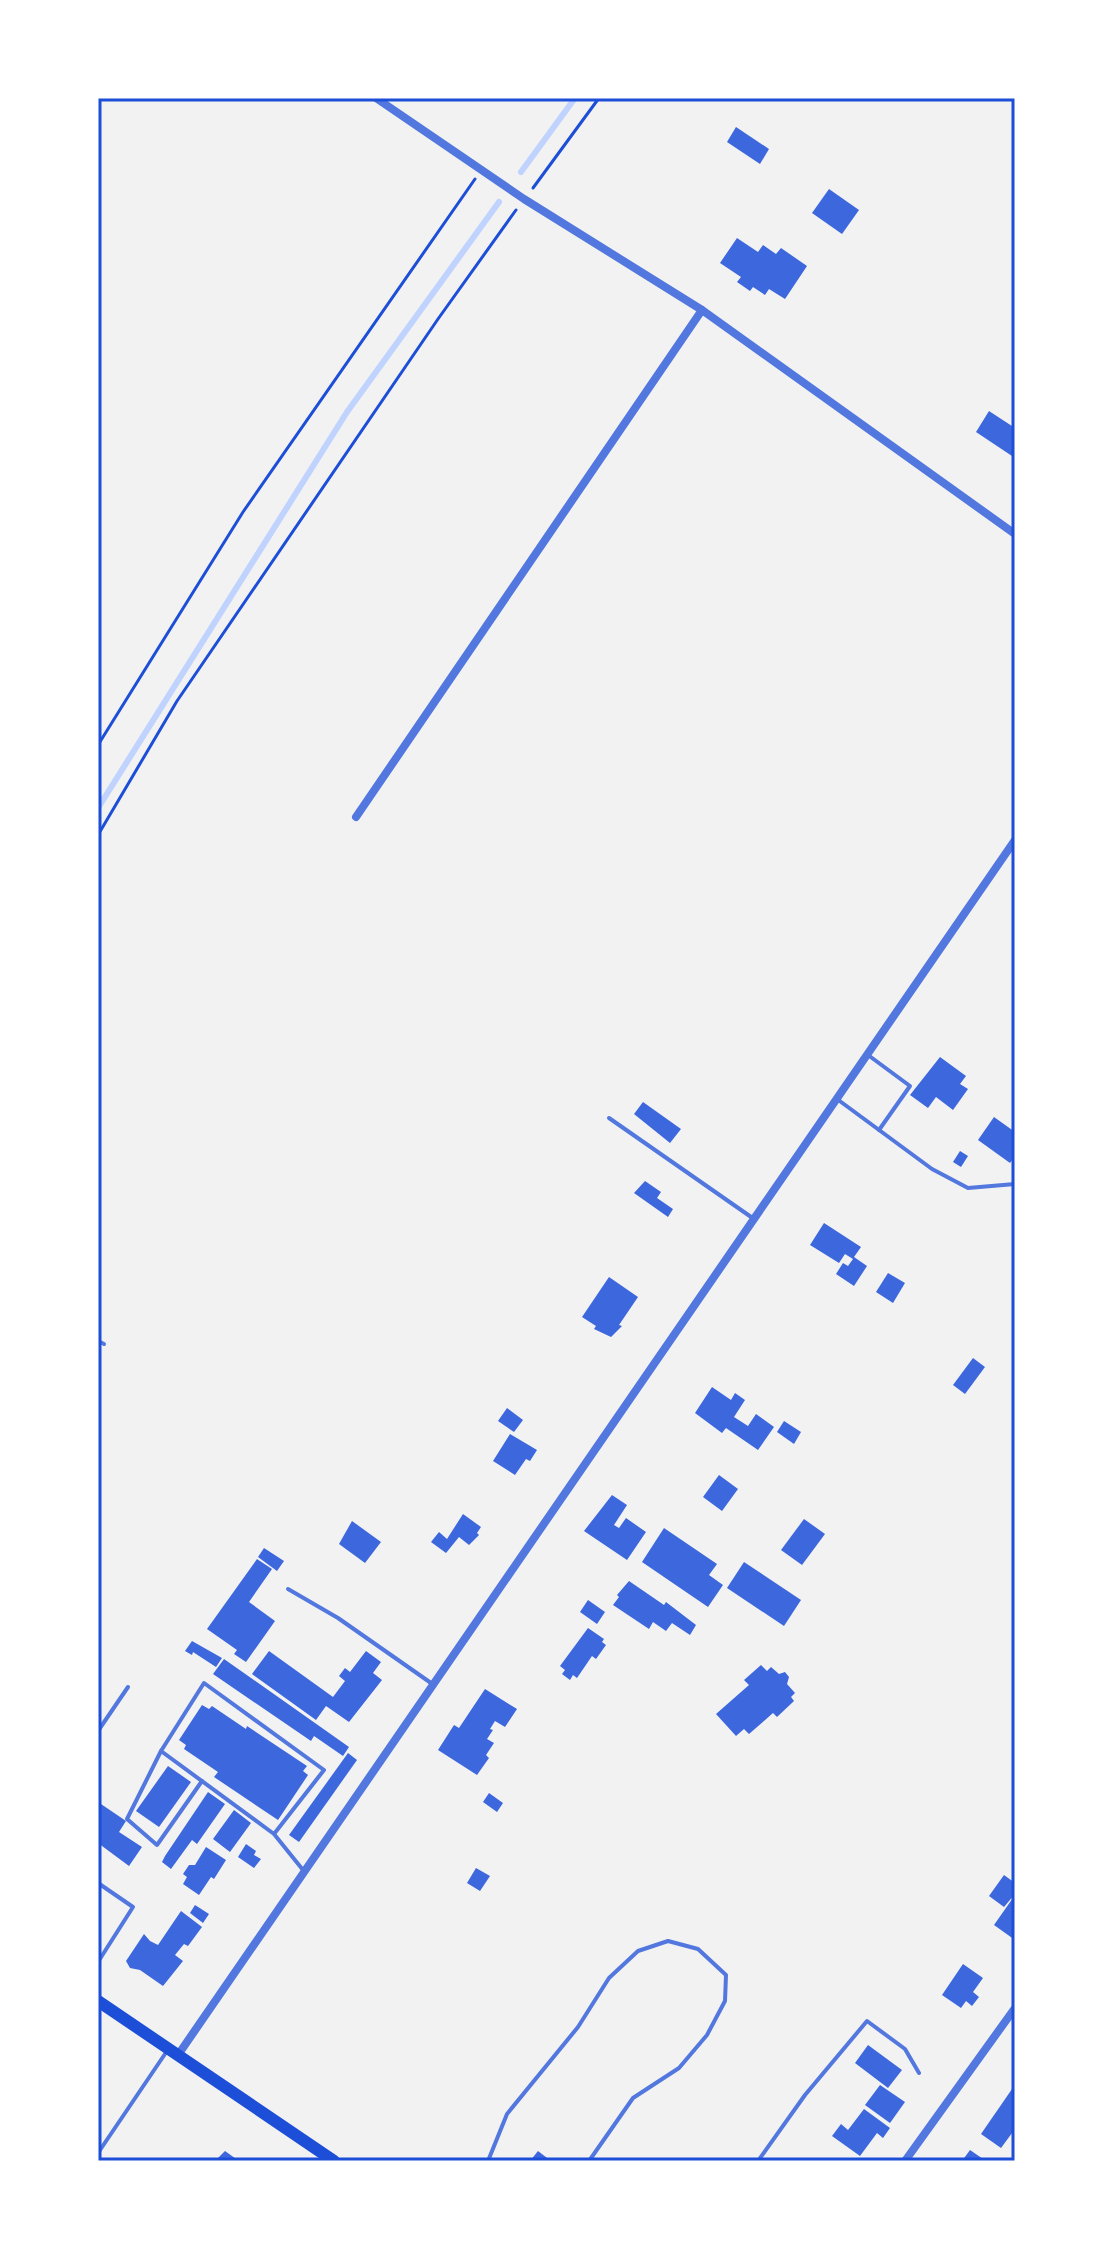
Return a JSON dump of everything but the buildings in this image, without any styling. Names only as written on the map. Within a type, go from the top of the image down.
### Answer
[{"type":"main road","points":[[98,2001],[334,2161]]},
{"type":"street","points":[[376,98],[524,199],[702,310],[1015,534]]},
{"type":"street","points":[[356,817],[702,310]]},
{"type":"street","points":[[173,2052],[304,1872],[1015,840]]},
{"type":"street","points":[[905,2161],[1015,2008]]},
{"type":"lane","points":[[868,1054],[910,1086],[879,1130]]},
{"type":"lane","points":[[837,1099],[932,1169],[968,1188],[1015,1184]]},
{"type":"lane","points":[[609,1118],[754,1219]]},
{"type":"lane","points":[[98,1341],[104,1344]]},
{"type":"lane","points":[[288,1589],[338,1618],[433,1684]]},
{"type":"lane","points":[[202,1781],[157,1845],[127,1819],[161,1751],[204,1683],[324,1770],[274,1834]]},
{"type":"lane","points":[[98,1731],[128,1687]]},
{"type":"lane","points":[[161,1751],[274,1834],[304,1872]]},
{"type":"lane","points":[[98,1883],[133,1907],[98,1962]]},
{"type":"lane","points":[[488,2161],[507,2114],[578,2027],[609,1978],[638,1951],[668,1941],[698,1949],[726,1975],[725,2001],[707,2035],[679,2068],[633,2098],[589,2161]]},
{"type":"lane","points":[[758,2161],[805,2095],[867,2021],[905,2049],[919,2073]]},
{"type":"lane","points":[[98,2153],[173,2052]]},
{"type":"path","points":[[98,835],[177,701],[438,319],[599,98]]},
{"type":"path","points":[[98,745],[243,512],[482,169]]},
{"type":"waterway","points":[[521,172],[575,98]]},
{"type":"waterway","points":[[98,808],[347,412],[499,202]]}]
